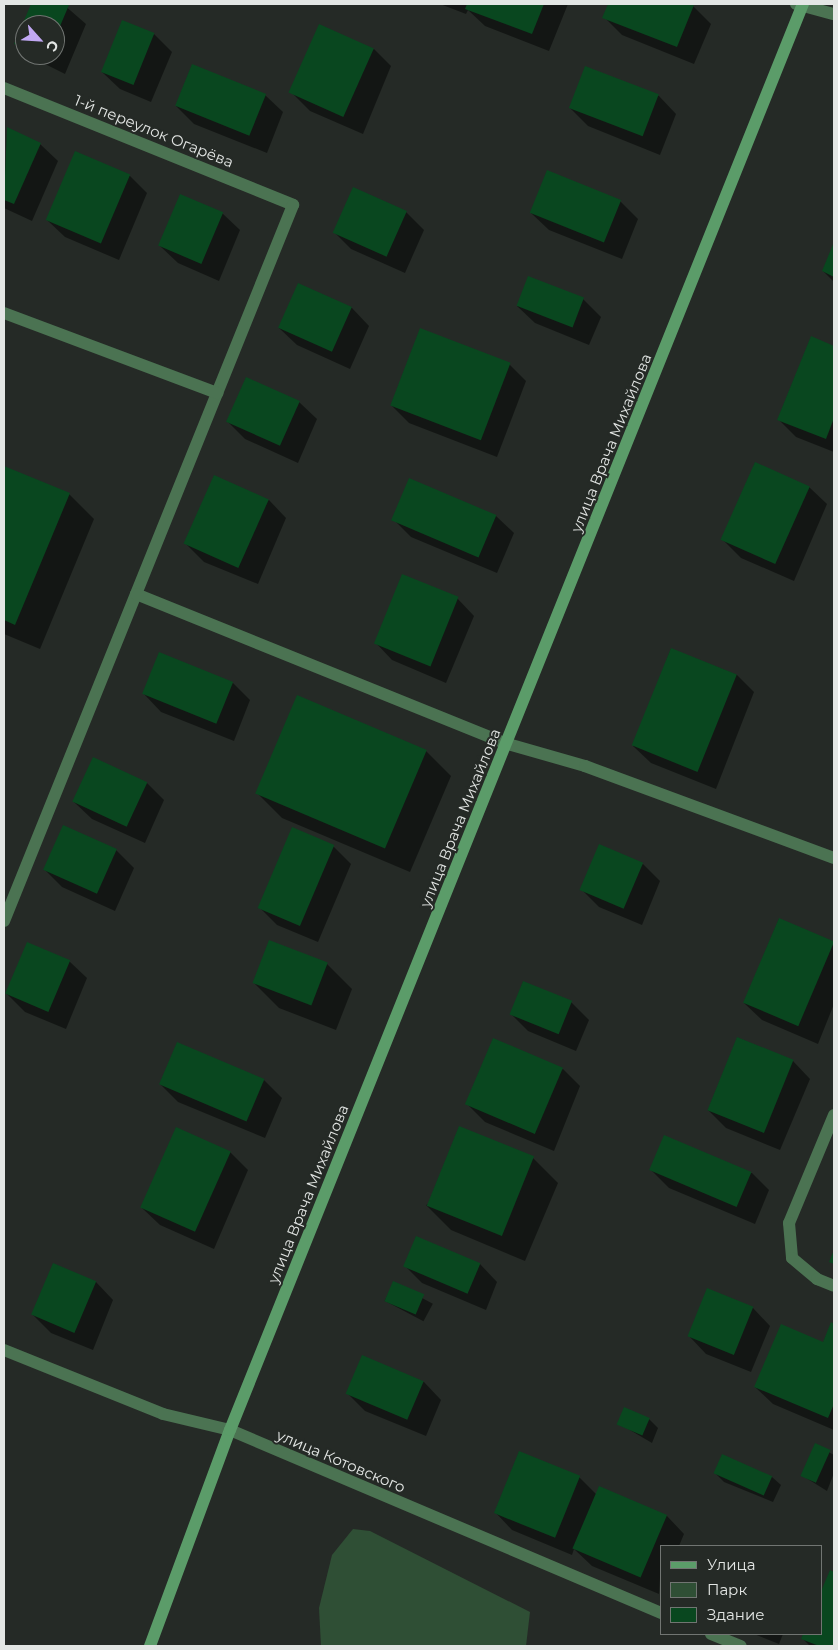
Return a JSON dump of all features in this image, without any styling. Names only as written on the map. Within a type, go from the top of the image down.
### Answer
[{"type":"main road","name":"улица Врача Михайлова","points":[[150,1646],[230,1430],[508,744],[800,5]]},
{"type":"street","points":[[800,5],[834,14]]},
{"type":"street","name":"1-й переулок Огарёва","points":[[4,88],[293,205],[217,392]]},
{"type":"street","points":[[4,314],[217,392],[4,921]]},
{"type":"street","points":[[136,594],[508,744],[585,766],[834,858]]},
{"type":"street","points":[[834,1115],[789,1223],[792,1258],[817,1279],[834,1286]]},
{"type":"street","name":"улица Котовского","points":[[4,1350],[163,1414],[230,1430],[660,1612]]},
{"type":"street","points":[[714,1635],[741,1646]]},
{"type":"green space","points":[[353,1529],[370,1531],[530,1612],[526,1646],[321,1646],[319,1608],[332,1555]]},
{"type":"building","points":[[31,4],[69,5],[65,15],[26,15]]},
{"type":"building","points":[[467,4],[544,4],[532,34],[465,9]]},
{"type":"building","points":[[608,4],[694,5],[677,47],[602,18]]},
{"type":"building","points":[[122,20],[154,33],[133,85],[101,72]]},
{"type":"building","points":[[319,24],[374,48],[343,117],[288,93]]},
{"type":"building","points":[[192,64],[266,94],[249,136],[175,106]]},
{"type":"building","points":[[585,66],[659,94],[643,136],[569,108]]},
{"type":"building","points":[[7,127],[41,143],[14,204],[4,200]]},
{"type":"building","points":[[75,151],[130,174],[101,243],[46,220]]},
{"type":"building","points":[[547,170],[621,200],[604,243],[530,213]]},
{"type":"building","points":[[353,187],[407,211],[387,257],[333,233]]},
{"type":"building","points":[[180,194],[223,212],[201,264],[158,246]]},
{"type":"building","points":[[834,242],[834,277],[822,271]]},
{"type":"building","points":[[528,276],[584,298],[573,327],[517,306]]},
{"type":"building","points":[[298,283],[352,307],[332,352],[278,328]]},
{"type":"building","points":[[420,328],[511,363],[481,440],[390,405]]},
{"type":"building","points":[[811,336],[834,346],[834,418],[826,439],[777,420]]},
{"type":"building","points":[[246,377],[300,401],[280,446],[226,422]]},
{"type":"building","points":[[755,462],[810,486],[775,564],[720,540]]},
{"type":"building","points":[[4,466],[70,493],[15,625],[4,620]]},
{"type":"building","points":[[214,475],[269,499],[238,568],[183,544]]},
{"type":"building","points":[[409,478],[496,515],[478,557],[391,520]]},
{"type":"building","points":[[402,574],[459,597],[430,666],[374,644]]},
{"type":"building","points":[[671,648],[737,675],[697,772],[632,745]]},
{"type":"building","points":[[159,652],[233,682],[216,724],[142,694]]},
{"type":"building","points":[[297,695],[427,750],[385,849],[255,793]]},
{"type":"building","points":[[93,757],[147,782],[127,827],[72,801]]},
{"type":"building","points":[[63,825],[117,849],[97,894],[43,870]]},
{"type":"building","points":[[292,827],[334,845],[300,926],[258,908]]},
{"type":"building","points":[[599,844],[643,863],[624,909],[579,890]]},
{"type":"building","points":[[779,918],[834,941],[798,1026],[743,1003]]},
{"type":"building","points":[[269,940],[328,963],[311,1006],[253,983]]},
{"type":"building","points":[[27,942],[70,960],[48,1012],[5,994]]},
{"type":"building","points":[[523,981],[572,1001],[559,1034],[510,1014]]},
{"type":"building","points":[[737,1037],[794,1060],[764,1133],[707,1110]]},
{"type":"building","points":[[493,1038],[563,1068],[535,1134],[465,1104]]},
{"type":"building","points":[[177,1042],[264,1079],[246,1121],[159,1084]]},
{"type":"building","points":[[459,1126],[534,1156],[502,1236],[427,1206]]},
{"type":"building","points":[[176,1127],[231,1151],[195,1232],[140,1207]]},
{"type":"building","points":[[664,1135],[751,1172],[737,1207],[649,1170]]},
{"type":"building","points":[[416,1236],[480,1263],[468,1294],[403,1266]]},
{"type":"building","points":[[834,1250],[834,1264],[829,1262]]},
{"type":"building","points":[[53,1263],[96,1281],[74,1333],[31,1315]]},
{"type":"building","points":[[393,1281],[424,1294],[416,1315],[384,1301]]},
{"type":"building","points":[[707,1288],[753,1307],[734,1355],[688,1336]]},
{"type":"building","points":[[831,1322],[834,1324],[834,1404],[828,1418],[754,1387],[781,1324],[823,1342]]},
{"type":"building","points":[[362,1355],[424,1381],[407,1420],[346,1394]]},
{"type":"building","points":[[624,1407],[650,1418],[642,1435],[617,1424]]},
{"type":"building","points":[[815,1443],[831,1450],[816,1483],[800,1476]]},
{"type":"building","points":[[519,1451],[580,1476],[555,1538],[494,1513]]},
{"type":"building","points":[[722,1454],[772,1476],[764,1496],[713,1473]]},
{"type":"building","points":[[599,1486],[667,1515],[641,1578],[572,1549]]},
{"type":"building","points":[[830,1570],[834,1572],[834,1646],[819,1646],[801,1639],[803,1635],[823,1635],[823,1587]]}]
